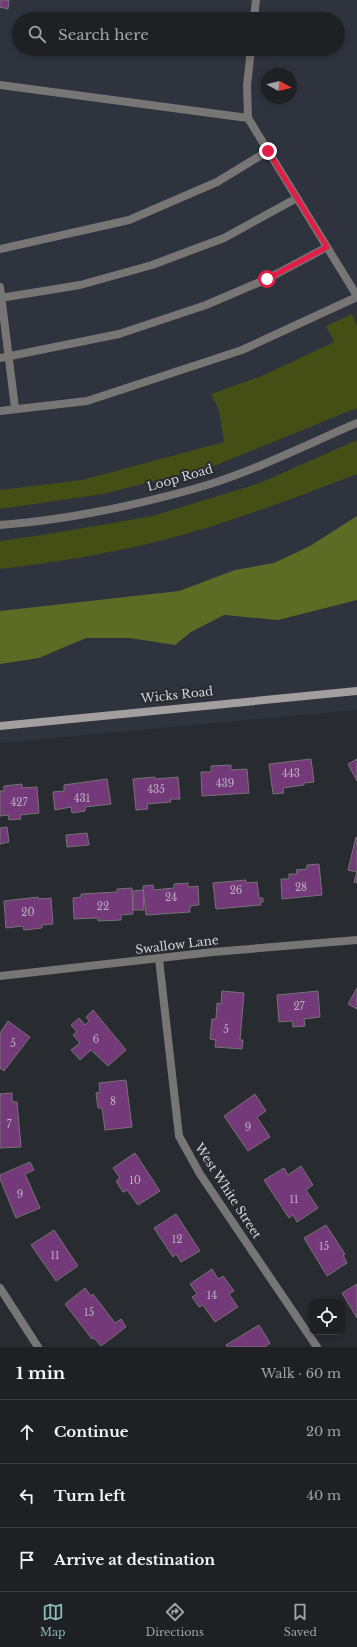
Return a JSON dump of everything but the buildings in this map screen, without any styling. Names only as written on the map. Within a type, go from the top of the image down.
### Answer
[{"type":"main road","name":"Wicks Road","points":[[0,726],[357,691]]},
{"type":"street","points":[[255,12],[256,0]]},
{"type":"street","points":[[0,411],[15,408],[87,401],[242,350],[357,297],[248,118],[247,85],[250,56]]},
{"type":"street","points":[[0,85],[248,118]]},
{"type":"street","points":[[0,249],[129,220],[216,182],[268,151]]},
{"type":"street","points":[[1,298],[80,284],[152,264],[224,238],[297,198]]},
{"type":"street","points":[[0,358],[9,358],[119,334],[206,305],[267,279],[327,247]]},
{"type":"street","points":[[0,287],[15,408]]},
{"type":"street","name":"Loop Road","points":[[0,525],[102,511],[198,488],[274,459],[357,423]]},
{"type":"street","name":"Swallow Lane","points":[[0,976],[214,952],[357,940]]},
{"type":"street","name":"West White Street","points":[[159,959],[179,1136],[200,1174],[317,1347]]},
{"type":"street","points":[[0,1288],[38,1347]]},
{"type":"shaded area","points":[[0,0],[357,0],[357,710],[0,743]]},
{"type":"green space","points":[[352,314],[357,326],[357,408],[214,466],[103,494],[0,509],[0,490],[82,480],[224,442],[219,410],[211,394],[262,376],[334,342],[326,326]]},
{"type":"green space","points":[[357,440],[357,474],[286,501],[213,526],[164,540],[82,557],[0,569],[0,541],[153,516],[260,483]]},
{"type":"green space","points":[[357,516],[357,600],[278,620],[224,615],[191,632],[175,645],[130,638],[86,638],[39,658],[0,664],[0,611],[179,591],[235,570],[274,563],[310,546]]},
{"type":"route","points":[[267,279],[327,247],[268,151]]}]
